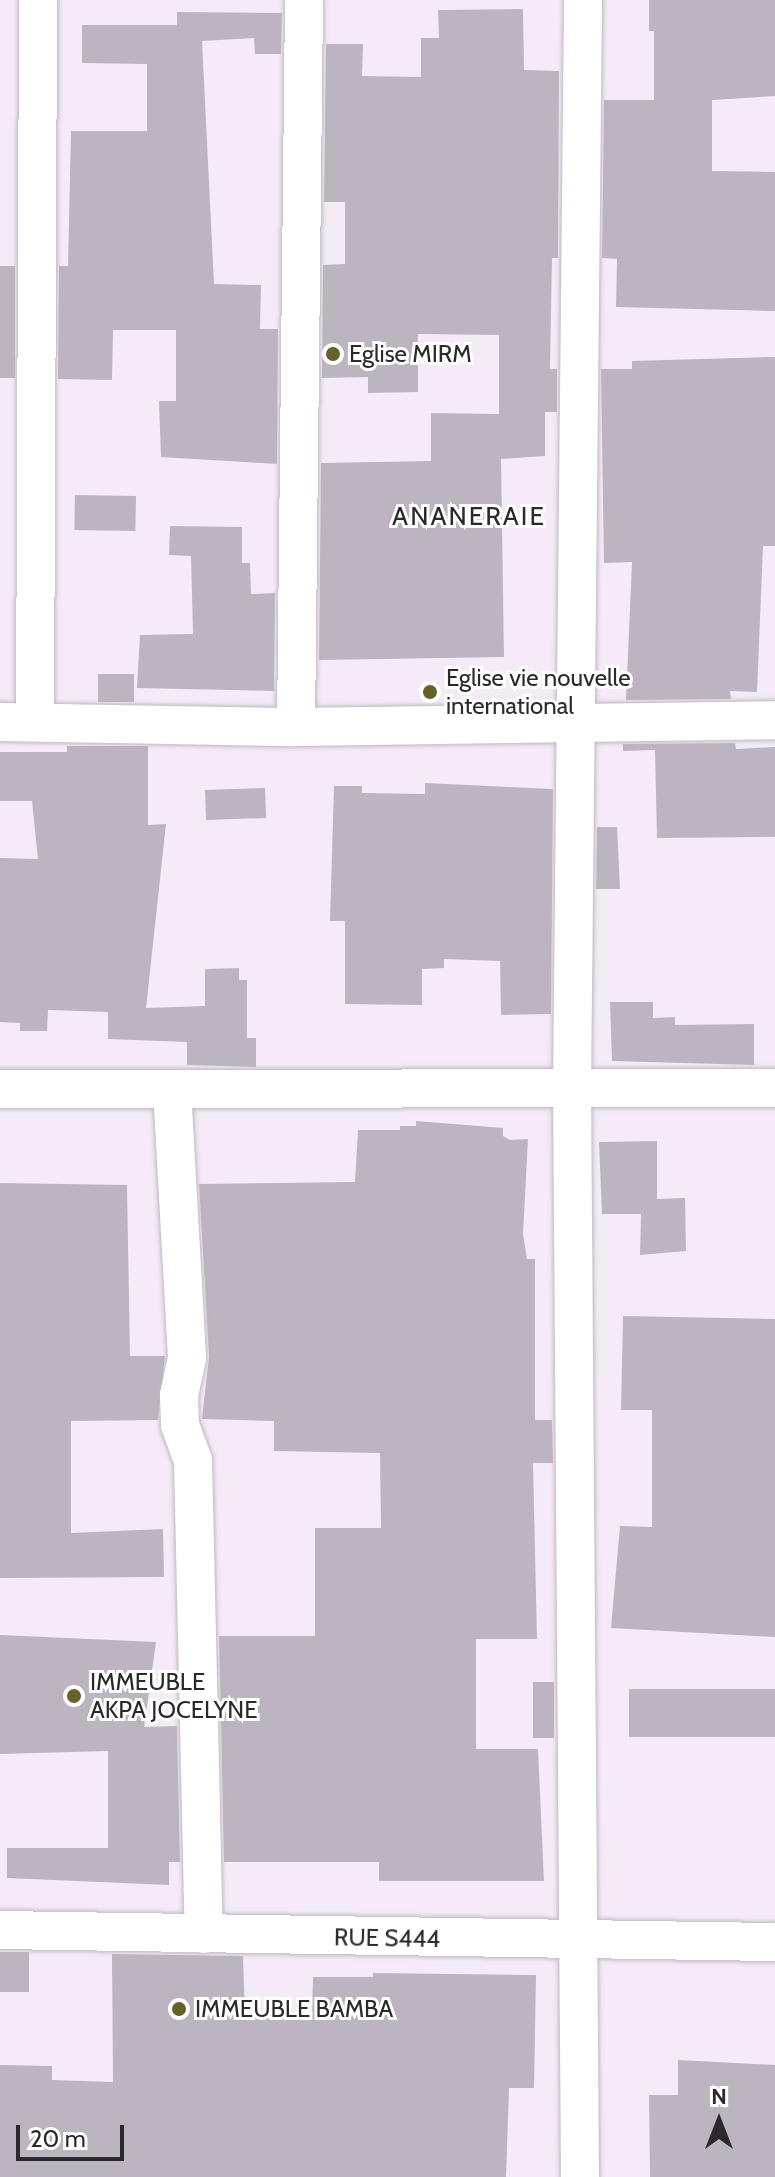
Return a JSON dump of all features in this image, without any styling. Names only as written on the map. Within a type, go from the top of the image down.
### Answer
[{"type":"street","points":[[38,0],[18,722],[296,727],[574,726],[775,720]]},
{"type":"street","points":[[296,727],[304,0]]},
{"type":"street","points":[[580,2177],[572,1089],[583,0]]},
{"type":"street","points":[[0,1089],[775,1088]]},
{"type":"street","points":[[172,1089],[187,1358],[179,1395],[180,1425],[193,1460],[204,1934]]},
{"type":"street","name":"RUE S444","points":[[0,1930],[576,1943],[775,1942]]},
{"type":"building","points":[[649,0],[775,0],[775,96],[712,100],[712,171],[775,172],[775,311],[616,307],[617,259],[602,258],[604,100],[654,100],[654,31],[649,31]]},
{"type":"building","points":[[523,9],[524,70],[559,71],[558,258],[552,258],[550,369],[557,369],[557,412],[545,412],[545,456],[501,459],[504,657],[319,660],[321,463],[431,461],[431,413],[499,414],[499,335],[418,334],[418,392],[368,393],[368,377],[322,378],[323,265],[345,264],[345,202],[324,202],[326,44],[363,44],[362,76],[421,77],[421,38],[439,38],[438,10]]},
{"type":"building","points":[[177,12],[282,13],[281,54],[255,54],[254,38],[202,41],[214,284],[261,285],[260,329],[278,329],[277,464],[161,457],[159,401],[176,401],[176,330],[113,330],[112,380],[58,379],[59,266],[68,266],[71,131],[147,131],[147,64],[82,63],[82,25],[177,25]]},
{"type":"building","points":[[0,266],[15,266],[15,378],[0,378]]},
{"type":"building","points":[[775,357],[775,546],[763,546],[757,692],[730,691],[731,699],[626,700],[632,562],[604,563],[601,369],[632,369],[632,361]]},
{"type":"building","points":[[75,495],[136,496],[135,531],[74,530]]},
{"type":"building","points":[[170,526],[242,527],[242,563],[250,563],[251,594],[275,593],[274,691],[137,688],[140,635],[193,634],[191,556],[169,555]]},
{"type":"building","points":[[98,674],[134,674],[134,702],[98,702]]},
{"type":"building","points":[[735,743],[736,749],[775,747],[775,837],[657,838],[655,750],[623,751],[623,744]]},
{"type":"building","points":[[67,746],[148,746],[148,825],[166,824],[146,1008],[205,1006],[205,969],[239,968],[239,980],[247,980],[247,1038],[256,1038],[256,1067],[187,1065],[187,1042],[108,1039],[108,1012],[48,1010],[47,1031],[20,1031],[20,1023],[0,1022],[0,858],[38,859],[32,801],[0,801],[0,752],[67,752]]},
{"type":"building","points":[[425,783],[553,789],[551,1014],[501,1015],[500,961],[444,959],[444,968],[422,969],[422,1005],[345,1004],[345,921],[330,921],[334,786],[362,786],[362,793],[425,794]]},
{"type":"building","points":[[265,788],[266,818],[206,820],[205,790]]},
{"type":"building","points":[[597,827],[617,827],[620,889],[596,889]]},
{"type":"building","points":[[610,1002],[653,1002],[653,1018],[675,1017],[675,1025],[754,1024],[754,1065],[612,1061]]},
{"type":"building","points":[[416,1121],[503,1128],[503,1136],[510,1140],[528,1139],[523,1234],[527,1259],[535,1259],[535,1420],[552,1420],[553,1463],[533,1463],[537,1639],[476,1639],[476,1749],[538,1749],[544,1881],[379,1881],[379,1862],[224,1862],[219,1636],[315,1636],[315,1528],[381,1528],[380,1453],[274,1451],[274,1421],[202,1419],[209,1357],[199,1184],[355,1182],[358,1130],[400,1130],[400,1126],[416,1126]]},
{"type":"building","points":[[657,1141],[657,1199],[685,1198],[686,1251],[640,1255],[641,1214],[602,1214],[599,1142]]},
{"type":"building","points":[[0,1183],[127,1185],[130,1356],[165,1356],[158,1420],[71,1421],[71,1533],[163,1529],[164,1577],[0,1578]]},
{"type":"building","points":[[623,1316],[775,1319],[775,1637],[611,1628],[620,1526],[652,1527],[652,1410],[621,1410]]},
{"type":"building","points":[[0,1635],[156,1642],[144,1727],[177,1726],[180,1862],[169,1862],[169,1885],[7,1878],[7,1848],[108,1848],[108,1751],[0,1754]]},
{"type":"building","points":[[533,1682],[554,1682],[554,1738],[533,1738]]},
{"type":"building","points":[[629,1689],[775,1689],[775,1737],[629,1737]]},
{"type":"building","points":[[0,1952],[29,1952],[29,1992],[0,1992]]},
{"type":"building","points":[[112,1954],[243,1956],[245,2017],[312,2019],[313,1977],[373,1977],[373,1973],[536,1975],[534,2088],[509,2088],[506,2177],[0,2177],[0,2065],[52,2066],[52,2080],[113,2082]]},
{"type":"building","points":[[678,2060],[775,2065],[775,2177],[650,2177],[649,2095],[678,2095]]},
{"type":"place","name":"Eglise MIRM","points":[[333,354]]},
{"type":"place","name":"Eglise vie nouvelle international","points":[[430,692]]},
{"type":"place","name":"IMMEUBLE AKPA JOCELYNE","points":[[74,1696]]},
{"type":"place","name":"IMMEUBLE BAMBA","points":[[179,2009]]},
{"type":"district","name":"ANANERAIE","points":[[469,517]]}]
